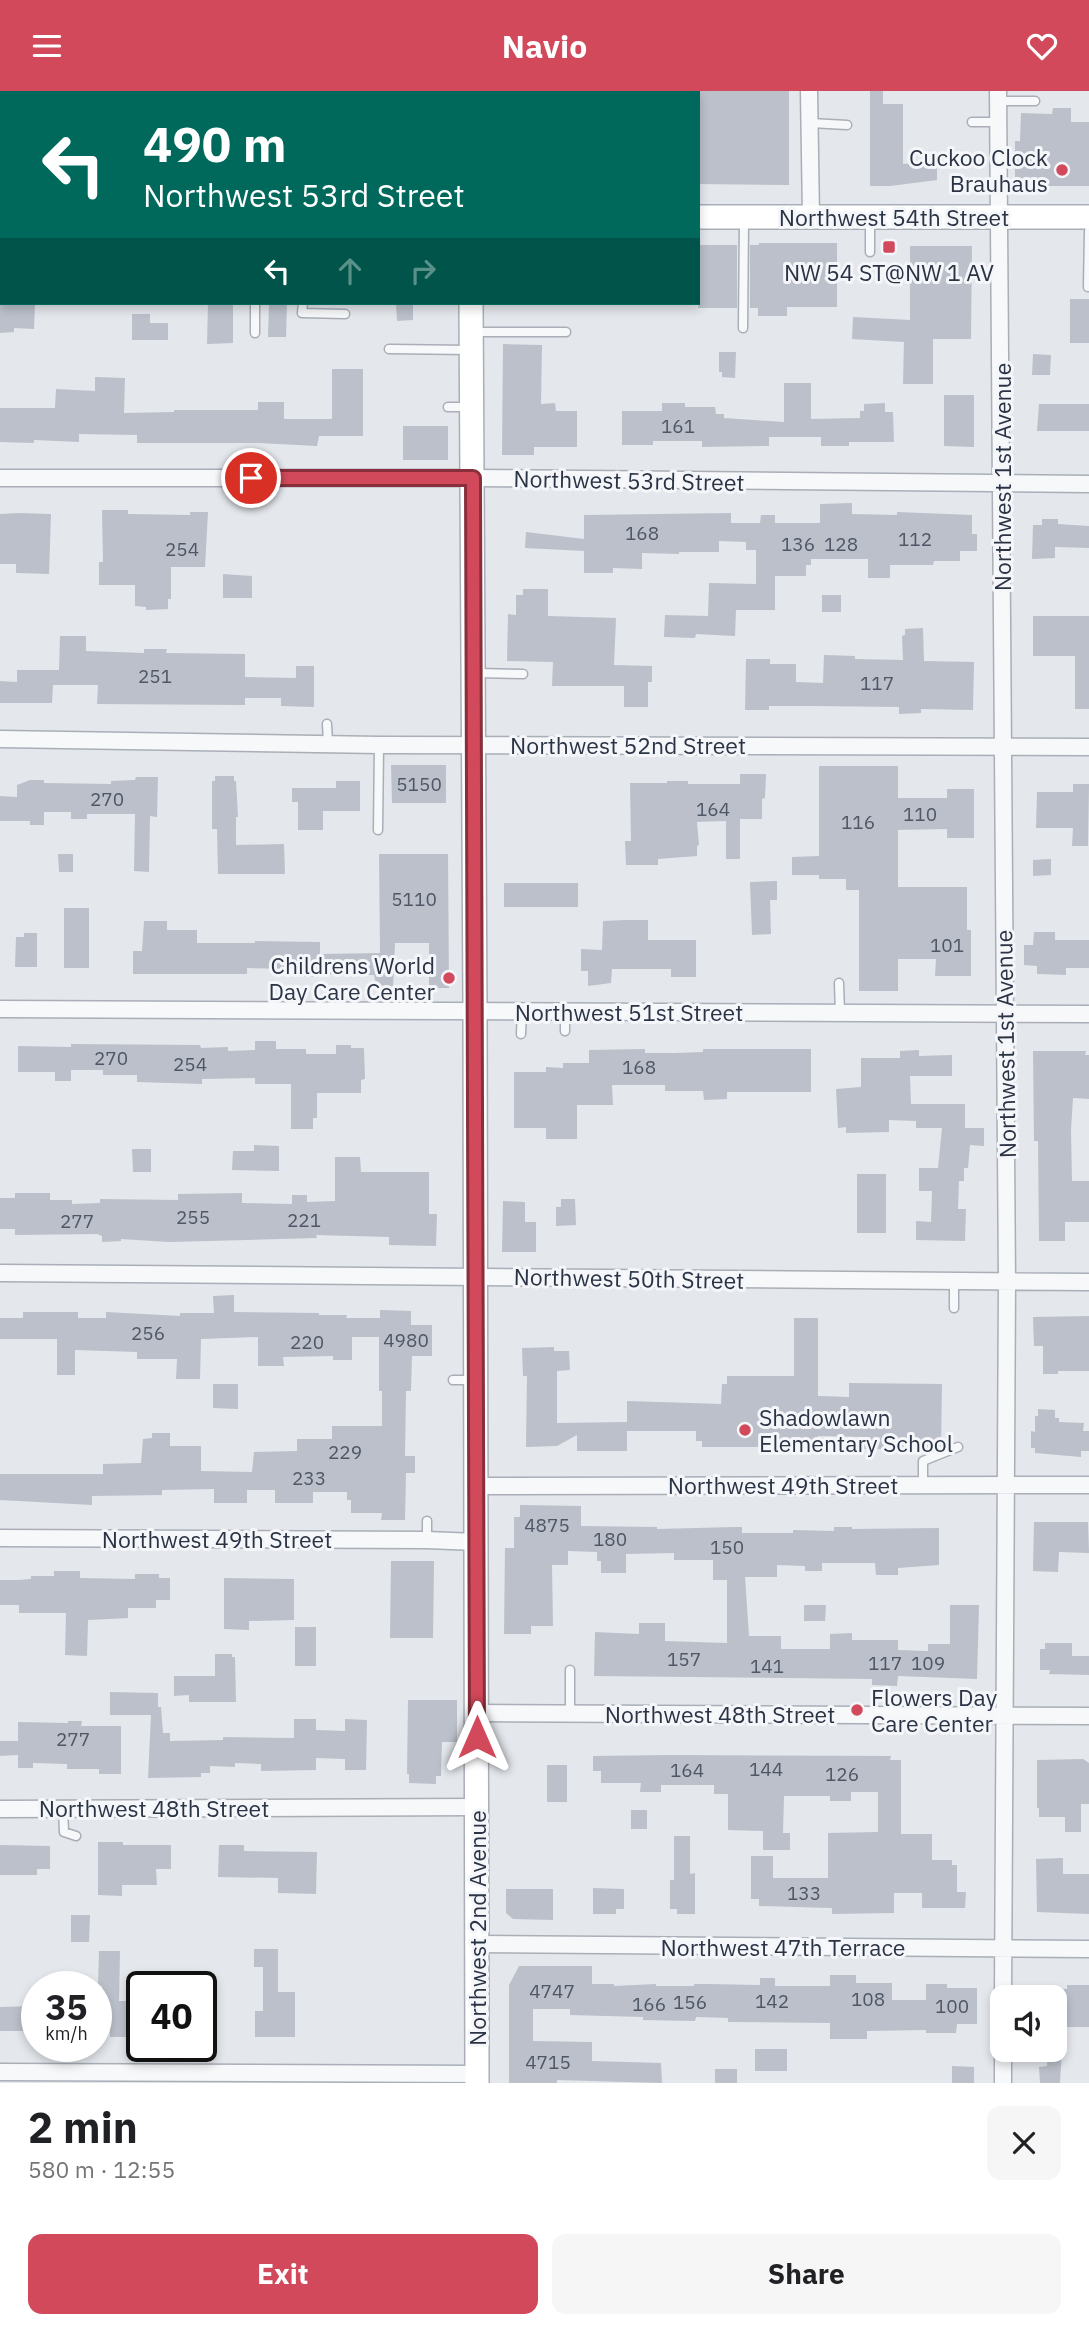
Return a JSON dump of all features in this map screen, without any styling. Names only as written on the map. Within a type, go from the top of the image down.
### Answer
[{"type":"street","points":[[809,91],[811,217]]},
{"type":"street","name":"Northwest 1st Avenue","points":[[999,96],[1007,1282],[1003,1985]]},
{"type":"street","name":"Northwest 54th Street","points":[[700,217],[1089,217]]},
{"type":"street","name":"Northwest 2nd Avenue","points":[[471,305],[477,2079]]},
{"type":"street","name":"Northwest 53rd Street","points":[[0,478],[473,478],[1089,484]]},
{"type":"street","name":"Northwest 52nd Street","points":[[0,739],[379,745],[1089,747]]},
{"type":"street","name":"Northwest 51st Street","points":[[0,1009],[1089,1014]]},
{"type":"street","name":"Northwest 50th Street","points":[[0,1273],[1089,1282]]},
{"type":"street","name":"Northwest 49th Street","points":[[476,1486],[1089,1485]]},
{"type":"street","name":"Northwest 49th Street","points":[[0,1538],[477,1542]]},
{"type":"street","name":"Northwest 48th Street","points":[[477,1713],[1089,1716]]},
{"type":"street","name":"Northwest 48th Street","points":[[0,1809],[477,1807]]},
{"type":"street","name":"Northwest 47th Terrace","points":[[477,1944],[1089,1949]]},
{"type":"street","points":[[1003,2062],[1003,2083]]},
{"type":"street","points":[[0,2072],[477,2079]]},
{"type":"lane","points":[[999,96],[1035,101]]},
{"type":"lane","points":[[972,122],[999,122]]},
{"type":"lane","points":[[810,123],[846,125]]},
{"type":"lane","points":[[743,328],[744,217]]},
{"type":"lane","points":[[870,217],[870,252]]},
{"type":"lane","points":[[1088,287],[1089,231]]},
{"type":"lane","points":[[255,305],[255,333]]},
{"type":"lane","points":[[303,305],[302,313],[345,314]]},
{"type":"lane","points":[[389,349],[566,332]]},
{"type":"lane","points":[[448,407],[472,407]]},
{"type":"lane","points":[[474,673],[523,674]]},
{"type":"lane","points":[[327,724],[328,744]]},
{"type":"lane","points":[[378,830],[379,745]]},
{"type":"lane","points":[[839,983],[840,1013]]},
{"type":"lane","points":[[521,1034],[522,1011]]},
{"type":"lane","points":[[565,1011],[565,1031]]},
{"type":"lane","points":[[954,1281],[954,1308]]},
{"type":"lane","points":[[453,1380],[476,1381]]},
{"type":"lane","points":[[923,1484],[923,1461],[958,1447]]},
{"type":"lane","points":[[427,1521],[427,1540]]},
{"type":"lane","points":[[570,1670],[570,1713]]},
{"type":"lane","points":[[63,1808],[64,1832],[76,1836]]},
{"type":"building","points":[[700,91],[789,91],[789,185],[700,184]]},
{"type":"building","points":[[870,91],[883,91],[883,104],[903,104],[903,164],[937,162],[937,180],[870,186]]},
{"type":"building","points":[[1053,108],[1071,108],[1071,122],[1089,122],[1089,186],[1025,186],[1015,178],[1015,141],[1020,141],[1021,113],[1052,114]]},
{"type":"building","points":[[837,243],[837,307],[787,307],[787,316],[758,316],[758,308],[750,308],[750,245]]},
{"type":"building","points":[[700,245],[737,245],[737,308],[698,308]]},
{"type":"building","points":[[910,246],[972,246],[971,339],[933,339],[933,384],[903,384],[904,342],[852,339],[853,317],[910,320]]},
{"type":"building","points":[[1070,299],[1089,299],[1089,343],[1070,343]]},
{"type":"building","points":[[0,305],[35,305],[34,329],[14,328],[14,332],[0,333]]},
{"type":"building","points":[[208,305],[233,305],[233,343],[207,344]]},
{"type":"building","points":[[269,305],[287,305],[286,337],[268,337]]},
{"type":"building","points":[[396,305],[413,305],[413,320],[397,321]]},
{"type":"building","points":[[132,314],[150,314],[150,323],[168,323],[168,340],[132,340]]},
{"type":"building","points":[[503,344],[542,345],[541,404],[555,403],[556,411],[577,411],[577,447],[534,447],[534,455],[502,455]]},
{"type":"building","points":[[719,352],[736,352],[735,378],[722,377],[722,372],[719,372]]},
{"type":"building","points":[[1033,354],[1051,355],[1050,375],[1032,375]]},
{"type":"building","points":[[332,369],[363,369],[363,436],[319,436],[317,446],[137,443],[137,435],[79,434],[79,442],[0,442],[0,408],[55,408],[56,389],[95,391],[95,377],[125,378],[124,413],[258,410],[258,402],[284,402],[284,419],[332,419]]},
{"type":"building","points":[[784,383],[811,383],[811,419],[860,418],[864,404],[885,403],[885,412],[893,412],[894,442],[849,442],[849,446],[821,446],[821,437],[769,437],[769,446],[702,447],[702,441],[653,441],[653,445],[622,445],[622,411],[662,411],[662,403],[685,403],[685,407],[715,407],[716,414],[724,414],[724,418],[784,422]]},
{"type":"building","points":[[944,395],[974,395],[974,447],[944,446]]},
{"type":"building","points":[[1039,404],[1089,404],[1089,431],[1037,431]]},
{"type":"building","points":[[403,426],[448,426],[448,460],[403,460]]},
{"type":"building","points":[[852,503],[852,514],[897,515],[897,512],[972,515],[972,534],[977,534],[977,551],[960,551],[960,561],[934,561],[933,565],[890,565],[890,578],[868,578],[868,559],[811,559],[811,565],[806,565],[806,576],[775,576],[775,610],[736,610],[735,636],[696,634],[695,638],[664,637],[665,615],[708,616],[709,583],[756,584],[756,550],[746,550],[746,542],[719,541],[719,552],[642,553],[642,569],[613,568],[613,573],[584,573],[584,551],[525,548],[526,532],[584,539],[584,515],[731,513],[731,523],[760,523],[761,515],[775,515],[775,523],[820,523],[820,504]]},
{"type":"building","points":[[102,510],[128,510],[128,514],[190,515],[190,512],[208,512],[205,567],[171,567],[171,599],[168,599],[168,609],[146,610],[146,607],[135,606],[135,585],[99,585],[99,562],[103,562]]},
{"type":"building","points":[[0,514],[51,514],[49,574],[16,573],[16,564],[0,564]]},
{"type":"building","points":[[1042,519],[1058,519],[1058,524],[1089,526],[1089,548],[1055,547],[1055,558],[1032,559],[1033,525],[1042,525]]},
{"type":"building","points":[[223,574],[252,576],[252,598],[223,598]]},
{"type":"building","points":[[523,589],[548,589],[548,616],[616,618],[614,665],[652,666],[652,682],[648,682],[648,707],[624,707],[624,686],[552,686],[553,662],[507,661],[508,614],[516,615],[516,595],[523,595]]},
{"type":"building","points":[[822,595],[841,595],[841,612],[822,612]]},
{"type":"building","points":[[1033,616],[1089,616],[1089,709],[1075,709],[1075,656],[1033,656]]},
{"type":"building","points":[[923,628],[924,661],[974,662],[973,710],[921,709],[921,713],[899,714],[899,707],[769,706],[769,710],[745,710],[746,659],[770,659],[770,664],[796,664],[796,682],[823,683],[824,655],[903,660],[902,636],[905,635],[905,629]]},
{"type":"building","points":[[60,636],[86,636],[86,651],[144,653],[144,649],[167,649],[166,653],[245,654],[245,677],[296,678],[296,666],[314,666],[314,707],[281,706],[281,698],[245,698],[245,705],[97,704],[98,685],[53,685],[52,703],[0,703],[0,681],[17,682],[17,670],[59,670]]},
{"type":"building","points":[[391,765],[446,765],[446,803],[392,803]]},
{"type":"building","points":[[819,766],[898,766],[898,798],[947,798],[947,789],[974,789],[974,838],[947,838],[947,829],[898,830],[898,887],[967,887],[971,976],[935,976],[936,959],[898,959],[898,991],[859,991],[859,890],[846,890],[846,879],[792,875],[792,857],[819,856]]},
{"type":"building","points":[[740,774],[766,774],[762,819],[740,819],[740,859],[726,859],[726,821],[697,822],[697,856],[658,859],[658,865],[626,865],[625,841],[631,841],[630,783],[688,781],[688,784],[740,784]]},
{"type":"building","points":[[215,776],[234,776],[236,781],[236,845],[284,844],[285,874],[218,874],[217,829],[212,829],[212,781],[215,781]]},
{"type":"building","points":[[136,777],[158,777],[157,817],[150,816],[149,872],[134,871],[135,814],[87,814],[87,819],[71,819],[71,812],[44,812],[44,825],[30,825],[30,821],[0,821],[0,796],[17,797],[17,785],[30,780],[44,780],[44,783],[111,784],[111,781],[135,780]]},
{"type":"building","points":[[336,781],[360,781],[360,811],[323,811],[323,830],[298,830],[298,802],[292,802],[292,788],[336,788]]},
{"type":"building","points":[[1073,784],[1089,784],[1088,846],[1072,846],[1073,828],[1036,828],[1037,792],[1073,792]]},
{"type":"building","points":[[58,854],[73,854],[73,872],[59,872]]},
{"type":"building","points":[[379,854],[448,854],[449,988],[429,988],[429,943],[395,943],[393,989],[377,988],[374,975],[297,976],[297,969],[247,968],[247,974],[133,974],[133,951],[142,951],[144,921],[167,921],[167,930],[197,930],[197,943],[320,942],[320,954],[380,953]]},
{"type":"building","points":[[1051,859],[1051,875],[1033,876],[1033,860]]},
{"type":"building","points":[[777,881],[777,900],[770,900],[771,934],[752,935],[750,882]]},
{"type":"building","points":[[504,883],[578,883],[578,907],[504,907]]},
{"type":"building","points":[[64,908],[89,908],[89,968],[64,968]]},
{"type":"building","points":[[648,920],[648,940],[696,940],[696,977],[671,977],[671,969],[612,969],[611,983],[588,986],[588,971],[581,971],[581,949],[602,950],[603,921]]},
{"type":"building","points":[[1034,932],[1055,932],[1055,940],[1089,940],[1089,968],[1066,968],[1066,975],[1037,974],[1037,966],[1024,965],[1024,945],[1033,945]]},
{"type":"building","points":[[24,933],[37,933],[37,967],[15,967],[16,937],[24,937]]},
{"type":"building","points":[[255,1041],[276,1041],[276,1049],[306,1049],[306,1054],[336,1054],[336,1045],[364,1048],[365,1079],[361,1080],[361,1093],[317,1093],[317,1118],[313,1118],[313,1129],[291,1129],[291,1084],[255,1084],[255,1078],[202,1079],[202,1084],[137,1082],[137,1075],[103,1075],[103,1070],[71,1070],[71,1081],[55,1081],[55,1072],[18,1072],[18,1046],[200,1045],[201,1048],[228,1047],[228,1051],[255,1050]]},
{"type":"building","points":[[645,1049],[645,1053],[674,1053],[703,1052],[703,1049],[811,1049],[811,1092],[727,1092],[727,1099],[704,1100],[703,1091],[665,1091],[665,1085],[612,1085],[613,1105],[577,1105],[577,1139],[546,1139],[546,1128],[514,1128],[514,1072],[546,1072],[546,1067],[563,1068],[563,1063],[589,1063],[589,1050]]},
{"type":"building","points":[[919,1050],[919,1056],[952,1055],[952,1076],[910,1076],[911,1104],[965,1104],[965,1128],[984,1128],[984,1146],[970,1145],[968,1168],[964,1168],[964,1181],[959,1181],[958,1209],[966,1209],[965,1241],[916,1240],[916,1221],[931,1222],[932,1191],[919,1191],[919,1168],[938,1168],[942,1128],[916,1128],[916,1121],[889,1120],[889,1132],[846,1133],[846,1127],[838,1128],[836,1089],[861,1087],[861,1058],[900,1058],[900,1051]]},
{"type":"building","points":[[1033,1051],[1086,1051],[1085,1055],[1089,1055],[1089,1099],[1073,1098],[1071,1130],[1072,1181],[1089,1181],[1089,1222],[1065,1222],[1065,1241],[1039,1241],[1038,1141],[1034,1141]]},
{"type":"building","points":[[254,1145],[279,1146],[279,1171],[232,1170],[233,1151],[254,1151]]},
{"type":"building","points":[[132,1149],[151,1149],[151,1172],[133,1172]]},
{"type":"building","points":[[335,1157],[360,1157],[361,1172],[429,1172],[429,1214],[437,1214],[436,1246],[389,1245],[389,1237],[316,1235],[317,1238],[169,1242],[121,1239],[102,1242],[102,1236],[97,1234],[15,1235],[15,1229],[0,1229],[0,1198],[15,1198],[15,1193],[50,1193],[50,1200],[72,1200],[72,1204],[100,1203],[100,1199],[178,1200],[178,1194],[242,1193],[242,1203],[292,1204],[292,1195],[307,1195],[307,1202],[335,1201]]},
{"type":"building","points":[[857,1174],[886,1174],[886,1233],[857,1233]]},
{"type":"building","points":[[561,1199],[575,1199],[576,1225],[556,1226],[556,1207],[561,1207]]},
{"type":"building","points":[[503,1201],[525,1202],[525,1222],[536,1222],[536,1252],[502,1252]]},
{"type":"building","points":[[234,1295],[234,1312],[319,1313],[347,1315],[346,1318],[380,1318],[380,1310],[411,1311],[411,1325],[432,1325],[432,1356],[412,1356],[411,1391],[406,1391],[405,1456],[415,1456],[415,1473],[406,1473],[405,1520],[381,1520],[382,1513],[351,1513],[351,1500],[347,1500],[347,1492],[313,1492],[313,1503],[275,1503],[275,1490],[247,1490],[247,1503],[214,1503],[214,1489],[162,1490],[162,1495],[92,1496],[92,1505],[0,1500],[0,1474],[103,1474],[103,1464],[141,1463],[143,1439],[152,1438],[152,1433],[170,1433],[170,1446],[201,1446],[201,1471],[252,1472],[254,1452],[297,1451],[297,1439],[332,1439],[332,1426],[382,1426],[379,1337],[352,1337],[352,1360],[333,1360],[333,1356],[283,1357],[284,1366],[258,1366],[258,1337],[201,1339],[200,1379],[176,1379],[177,1359],[137,1359],[137,1352],[75,1350],[75,1375],[57,1375],[57,1339],[0,1339],[0,1318],[23,1318],[23,1312],[78,1312],[78,1318],[106,1318],[106,1312],[180,1316],[180,1313],[214,1313],[213,1296]]},
{"type":"building","points":[[1089,1316],[1089,1371],[1043,1374],[1043,1346],[1034,1346],[1033,1317]]},
{"type":"building","points":[[794,1318],[818,1318],[818,1396],[849,1397],[849,1383],[942,1384],[941,1447],[864,1449],[864,1437],[818,1436],[819,1447],[702,1447],[702,1441],[696,1441],[696,1431],[627,1431],[627,1451],[577,1451],[577,1435],[557,1446],[526,1447],[527,1376],[523,1376],[522,1348],[554,1347],[554,1351],[569,1351],[570,1370],[557,1371],[557,1423],[627,1422],[627,1401],[721,1404],[722,1384],[727,1384],[727,1376],[794,1376]]},
{"type":"building","points":[[213,1384],[238,1384],[238,1409],[213,1408]]},
{"type":"building","points":[[1038,1409],[1055,1410],[1055,1418],[1059,1418],[1059,1422],[1084,1423],[1083,1431],[1089,1431],[1089,1451],[1081,1451],[1081,1457],[1035,1453],[1035,1448],[1031,1448],[1031,1431],[1035,1432]]},
{"type":"building","points":[[520,1505],[581,1506],[581,1526],[657,1529],[742,1527],[742,1533],[834,1531],[834,1527],[939,1528],[939,1565],[898,1568],[898,1575],[876,1575],[875,1563],[822,1563],[822,1571],[805,1571],[805,1566],[777,1565],[777,1577],[745,1577],[749,1636],[781,1636],[781,1649],[830,1649],[830,1634],[852,1633],[852,1640],[898,1640],[898,1650],[928,1651],[928,1644],[950,1644],[950,1605],[979,1605],[977,1679],[898,1676],[897,1686],[872,1685],[872,1679],[594,1676],[595,1632],[639,1634],[639,1623],[665,1623],[665,1641],[727,1643],[727,1580],[713,1580],[713,1560],[674,1560],[674,1553],[626,1554],[626,1573],[601,1573],[601,1561],[597,1561],[597,1552],[568,1551],[568,1565],[552,1565],[553,1626],[531,1626],[531,1634],[504,1634],[505,1548],[514,1548],[514,1517],[520,1517]]},
{"type":"building","points":[[1034,1522],[1088,1522],[1089,1553],[1059,1552],[1058,1572],[1033,1571]]},
{"type":"building","points":[[391,1561],[434,1561],[433,1638],[390,1638]]},
{"type":"building","points":[[54,1571],[80,1571],[80,1578],[135,1579],[135,1574],[159,1574],[159,1578],[170,1578],[170,1600],[156,1600],[156,1608],[128,1608],[128,1618],[88,1620],[87,1656],[65,1655],[66,1613],[19,1613],[19,1605],[0,1605],[0,1580],[54,1576]]},
{"type":"building","points":[[224,1578],[294,1579],[294,1620],[249,1621],[249,1630],[224,1629]]},
{"type":"building","points":[[804,1605],[826,1605],[825,1621],[804,1621]]},
{"type":"building","points":[[295,1627],[316,1627],[316,1666],[295,1666]]},
{"type":"building","points":[[1045,1643],[1072,1643],[1072,1656],[1089,1656],[1089,1675],[1049,1674],[1050,1670],[1040,1670],[1040,1649],[1045,1649]]},
{"type":"building","points":[[215,1654],[232,1654],[232,1657],[235,1657],[236,1702],[189,1702],[189,1695],[174,1696],[174,1676],[215,1676]]},
{"type":"building","points":[[110,1692],[158,1693],[163,1733],[170,1733],[170,1741],[223,1740],[223,1737],[294,1738],[294,1719],[316,1719],[316,1730],[345,1731],[345,1719],[367,1720],[366,1770],[345,1770],[345,1759],[316,1758],[316,1770],[261,1771],[261,1764],[235,1763],[235,1767],[210,1766],[210,1773],[201,1773],[201,1777],[148,1778],[151,1715],[110,1715]]},
{"type":"building","points":[[408,1700],[457,1700],[457,1742],[442,1742],[441,1776],[436,1776],[436,1784],[409,1783]]},
{"type":"building","points":[[82,1721],[81,1726],[121,1726],[121,1774],[99,1774],[99,1769],[67,1769],[67,1764],[33,1763],[33,1768],[18,1768],[18,1755],[0,1756],[0,1741],[18,1741],[18,1722]]},
{"type":"building","points":[[593,1756],[891,1756],[890,1760],[901,1760],[901,1834],[932,1834],[932,1860],[952,1860],[952,1865],[957,1865],[957,1892],[966,1892],[965,1908],[922,1908],[922,1893],[894,1893],[894,1913],[832,1914],[832,1908],[759,1906],[759,1899],[751,1899],[751,1856],[773,1856],[773,1878],[828,1878],[828,1833],[878,1832],[878,1792],[851,1792],[851,1801],[830,1801],[830,1796],[784,1796],[783,1833],[790,1833],[790,1850],[763,1850],[763,1831],[728,1830],[728,1794],[714,1794],[714,1785],[661,1785],[661,1792],[640,1792],[641,1783],[601,1783],[601,1771],[593,1771]]},
{"type":"building","points":[[1083,1759],[1089,1763],[1089,1804],[1081,1804],[1081,1832],[1065,1832],[1065,1817],[1039,1817],[1037,1760]]},
{"type":"building","points":[[547,1765],[567,1765],[567,1802],[547,1802]]},
{"type":"building","points":[[631,1810],[647,1810],[647,1829],[631,1829]]},
{"type":"building","points":[[674,1836],[690,1836],[690,1874],[695,1873],[695,1914],[677,1914],[677,1909],[670,1909],[670,1880],[674,1880]]},
{"type":"building","points":[[98,1842],[171,1845],[171,1869],[156,1869],[157,1885],[122,1885],[122,1896],[98,1895]]},
{"type":"building","points":[[0,1845],[50,1846],[50,1869],[37,1869],[37,1875],[0,1875]]},
{"type":"building","points":[[219,1845],[244,1845],[244,1851],[317,1852],[316,1894],[278,1893],[278,1878],[218,1877]]},
{"type":"building","points":[[1063,1858],[1063,1874],[1089,1874],[1089,1914],[1037,1912],[1036,1859]]},
{"type":"building","points":[[593,1888],[624,1889],[624,1909],[616,1909],[616,1914],[593,1914]]},
{"type":"building","points":[[506,1889],[553,1889],[553,1920],[513,1919],[506,1913]]},
{"type":"building","points":[[71,1915],[90,1915],[89,1942],[71,1942]]},
{"type":"building","points":[[254,1949],[278,1949],[278,1992],[295,1992],[295,2037],[255,2037],[255,2011],[263,2011],[263,1967],[254,1967]]},
{"type":"building","points":[[99,1951],[120,1951],[119,2001],[126,2001],[126,2037],[112,2037],[112,1971],[98,1971]]},
{"type":"building","points":[[519,1966],[592,1966],[592,1984],[614,1986],[760,1985],[760,1978],[775,1978],[775,1986],[830,1986],[830,1975],[856,1975],[856,1983],[892,1983],[892,2000],[926,2000],[926,1984],[947,1984],[947,1988],[977,1988],[977,2024],[957,2024],[956,2033],[926,2033],[926,2030],[867,2031],[867,2039],[830,2039],[830,2023],[728,2022],[728,2018],[696,2017],[695,2021],[643,2020],[643,2017],[570,2015],[570,2009],[533,2009],[533,2041],[592,2042],[592,2061],[661,2063],[662,2083],[557,2080],[557,2083],[509,2083],[509,1985]]},
{"type":"building","points":[[1067,1985],[1089,1985],[1089,2027],[1067,2027]]},
{"type":"building","points":[[21,2006],[21,2031],[0,2031],[0,2007]]},
{"type":"building","points":[[755,2049],[787,2049],[787,2071],[755,2071]]},
{"type":"building","points":[[1047,2062],[1061,2062],[1060,2083],[1040,2083],[1039,2067],[1047,2066]]},
{"type":"building","points":[[952,2066],[974,2067],[974,2083],[952,2083]]},
{"type":"building","points":[[715,2069],[737,2069],[737,2083],[715,2083]]},
{"type":"place","name":"Cuckoo Clock Brauhaus","points":[[1062,170]]},
{"type":"place","name":"NW 54 ST@NW 1 AV","points":[[889,247]]},
{"type":"place","name":"Childrens World Day Care Center","points":[[449,978]]},
{"type":"place","name":"Shadowlawn Elementary School","points":[[745,1430]]},
{"type":"place","name":"Flowers Day Care Center","points":[[857,1710]]},
{"type":"route","points":[[251,478],[473,478],[477,1737]]}]
